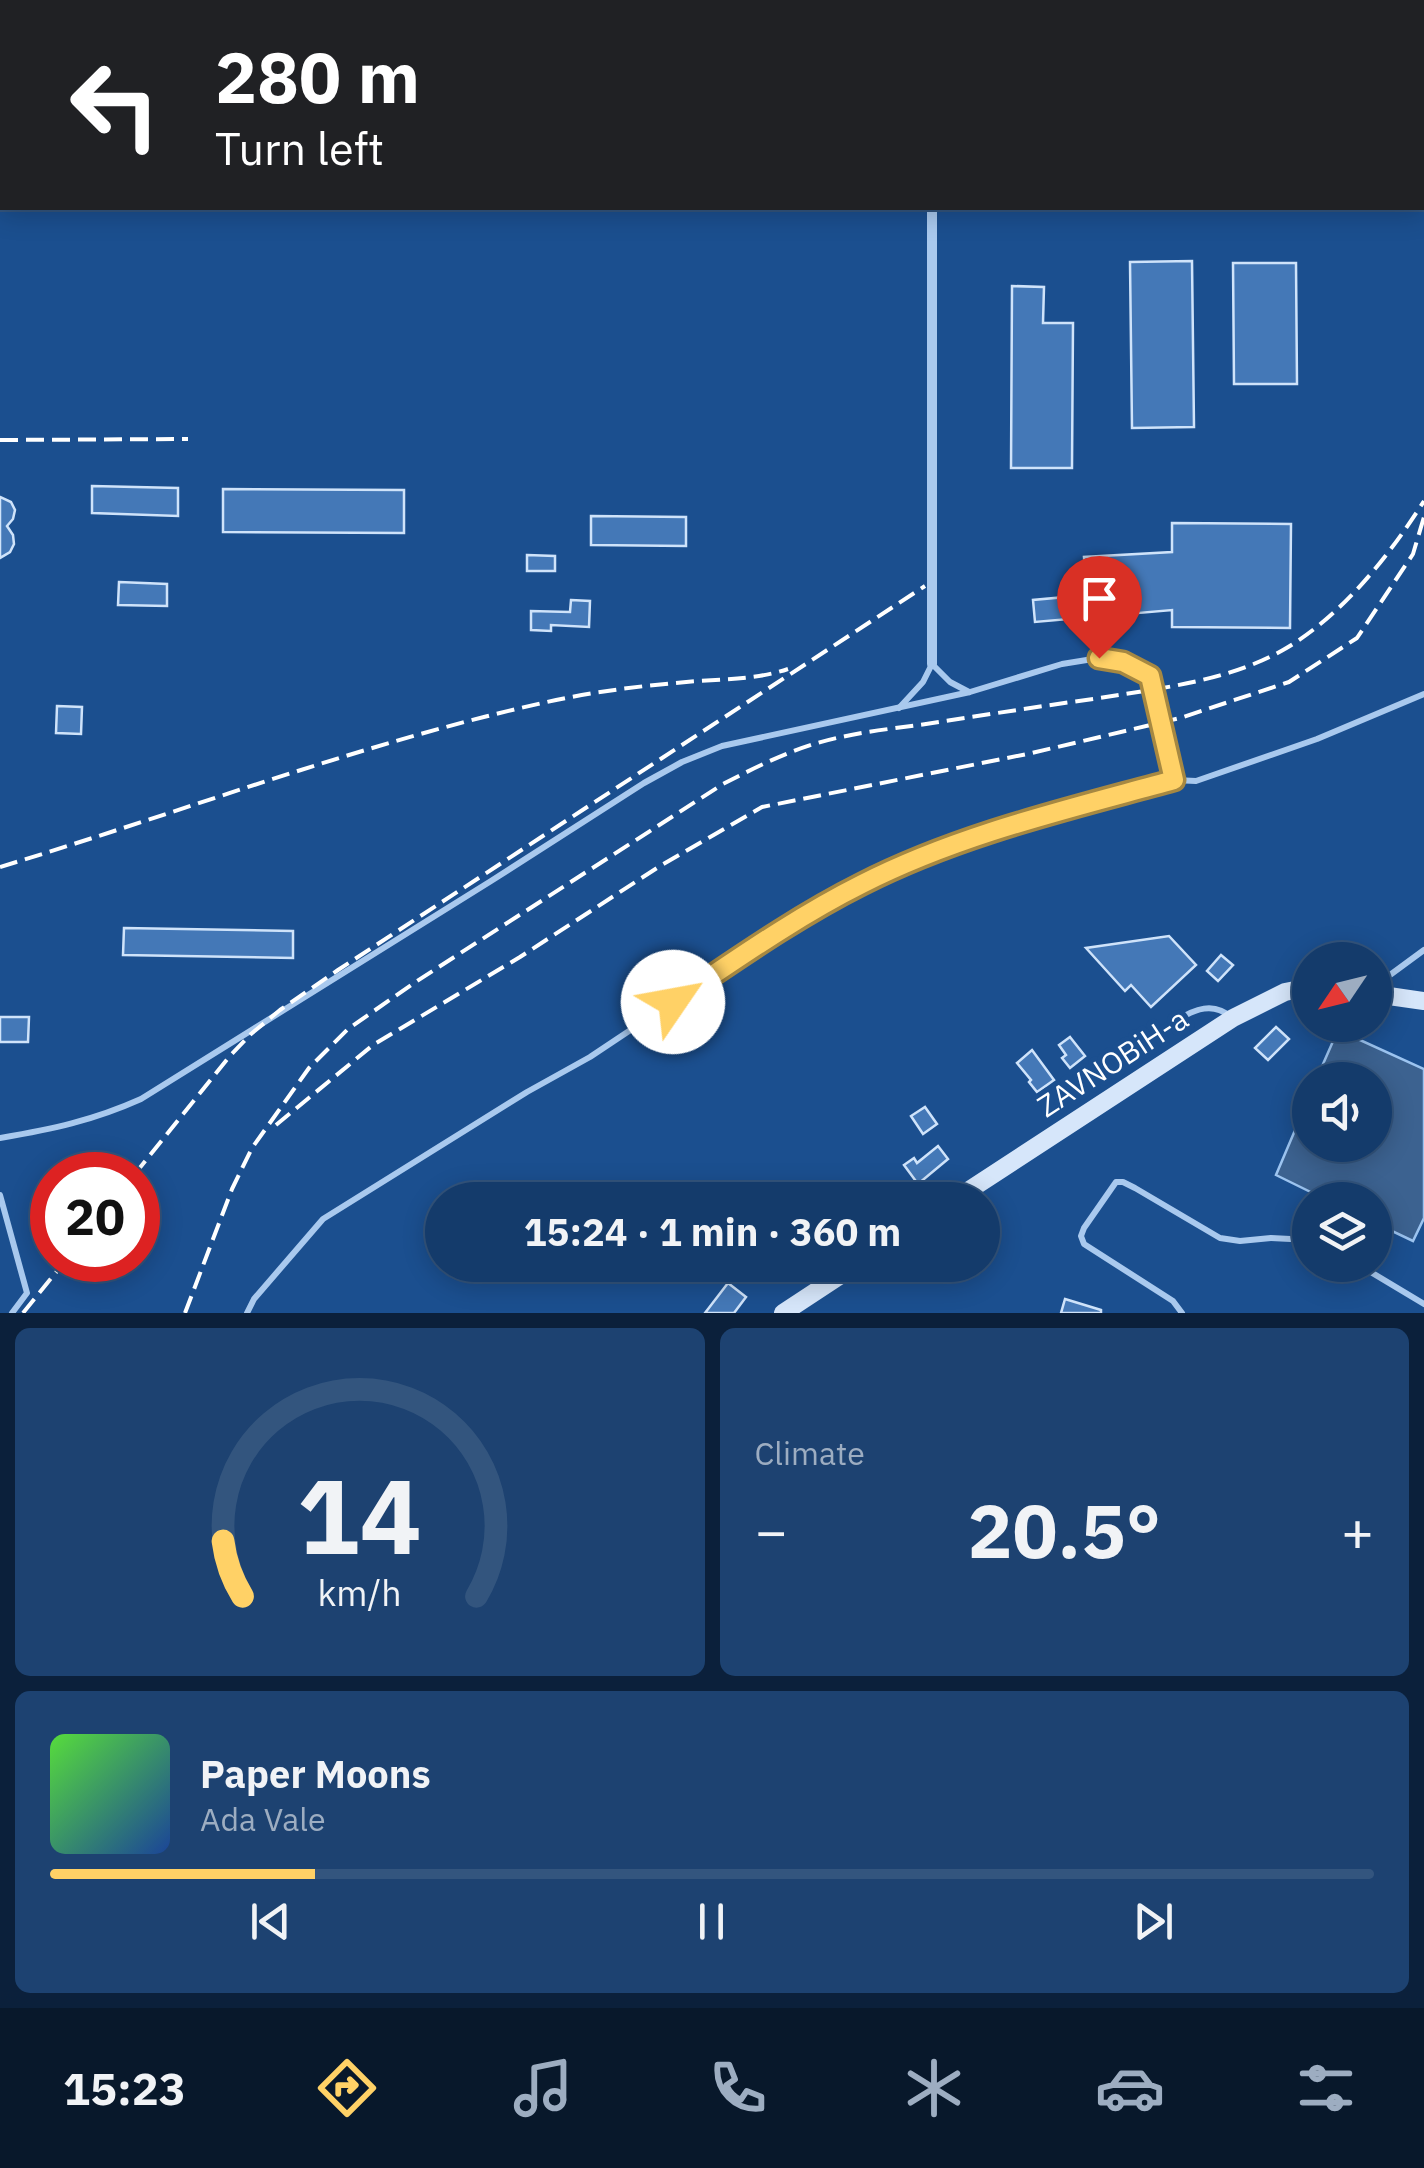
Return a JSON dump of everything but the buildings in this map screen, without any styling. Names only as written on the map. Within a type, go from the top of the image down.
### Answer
[{"type":"main road","name":"ZAVNOBiH-a","points":[[981,1182],[1232,1018],[1292,990]]},
{"type":"main road","points":[[1392,994],[1424,1001]]},
{"type":"main road","points":[[783,1313],[830,1282]]},
{"type":"street","points":[[932,210],[932,664]]},
{"type":"lane","points":[[0,1138],[63,1128],[141,1099],[644,783],[722,746],[970,692],[1062,664],[1099,658],[1123,662],[1150,676],[1174,780]]},
{"type":"lane","points":[[899,708],[923,682],[932,664],[950,682],[970,692]]},
{"type":"lane","points":[[248,1313],[254,1299],[324,1218],[590,1057],[700,983],[862,883],[1006,826],[1174,780],[1196,780],[1317,740],[1424,694]]},
{"type":"lane","points":[[1392,976],[1424,950]]},
{"type":"lane","points":[[1176,1022],[1192,1010],[1203,1008],[1222,1010],[1232,1018]]},
{"type":"lane","points":[[1182,1313],[1173,1302],[1084,1244],[1080,1236],[1084,1228],[1116,1182],[1135,1188],[1220,1238],[1292,1239]]},
{"type":"lane","points":[[0,1195],[27,1294],[12,1313]]},
{"type":"lane","points":[[1387,1282],[1424,1304]]},
{"type":"water","points":[[1333,1042],[1364,1042],[1424,1069],[1424,1218],[1413,1241],[1392,1231],[1392,1182],[1292,1183],[1276,1175],[1292,1137],[1292,1162],[1392,1162],[1392,1062],[1324,1062]]},
{"type":"railway","points":[[0,440],[188,439]]},
{"type":"railway","points":[[185,1313],[232,1189],[252,1148],[309,1068],[348,1029],[417,981],[723,784],[790,752],[856,734],[1170,687],[1262,661],[1304,636],[1344,603],[1379,564],[1424,501]]},
{"type":"railway","points":[[276,1125],[373,1045],[762,807],[1032,753],[1180,718],[1289,682],[1357,638],[1413,554],[1424,517]]},
{"type":"railway","points":[[153,1152],[229,1057],[280,1010],[925,586]]},
{"type":"railway","points":[[0,867],[340,758],[478,719],[603,692],[755,677],[788,669]]},
{"type":"railway","points":[[23,1313],[48,1282]]},
{"type":"route","points":[[673,1002],[862,883],[1006,826],[1174,780],[1150,676],[1123,662],[1099,658]]}]
